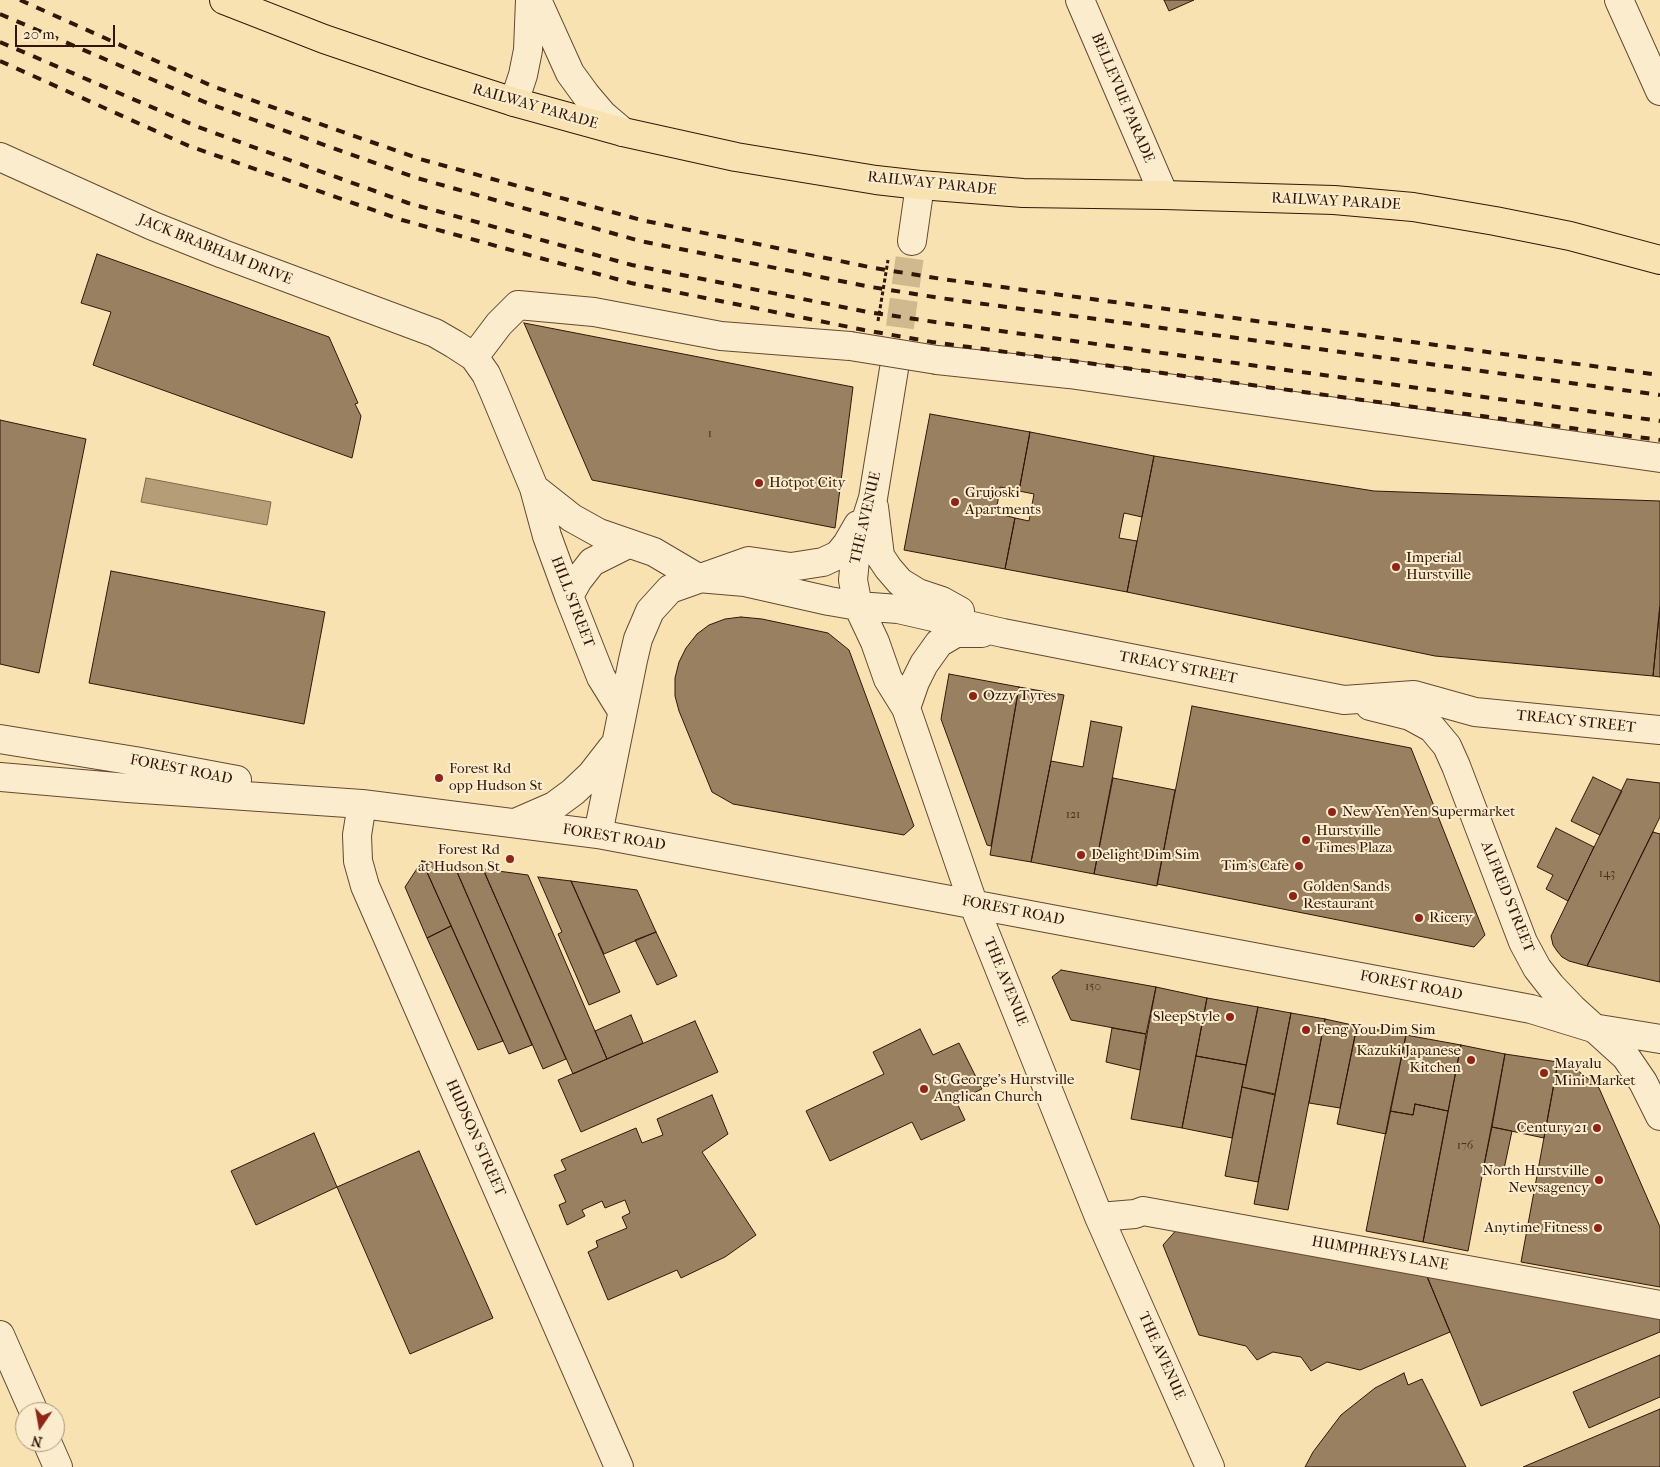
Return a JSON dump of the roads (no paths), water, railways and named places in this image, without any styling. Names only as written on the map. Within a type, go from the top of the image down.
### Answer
[{"type":"main road","name":"RAILWAY PARADE","points":[[224,0],[333,42],[514,102],[623,132],[736,157],[876,180],[1023,193],[1334,200],[1413,207],[1495,220],[1560,234],[1660,260]]},
{"type":"street","points":[[514,102],[523,75],[528,50],[530,0]]},
{"type":"street","points":[[537,0],[570,73],[603,115],[623,132]]},
{"type":"street","name":"BELLEVUE PARADE","points":[[1080,0],[1164,195]]},
{"type":"street","points":[[1619,0],[1660,91]]},
{"type":"street","name":"JACK BRABHAM DRIVE","points":[[0,157],[153,226],[435,334]]},
{"type":"street","points":[[912,241],[920,185]]},
{"type":"street","points":[[474,357],[499,324],[518,305],[594,312],[721,336],[850,346],[938,360],[1069,374],[1660,458]]},
{"type":"street","name":"HILL STREET","points":[[435,334],[474,357],[486,374],[534,488],[547,536],[569,596],[602,677],[622,711]]},
{"type":"street","name":"THE AVENUE","points":[[894,369],[873,498],[855,560],[853,580],[858,606],[875,642],[888,678],[906,708],[973,903],[1099,1217],[1210,1467]]},
{"type":"street","name":"HILL STREET","points":[[534,488],[572,518],[599,533],[654,552],[698,578]]},
{"type":"street","points":[[598,834],[638,639],[650,611],[670,590],[698,578],[749,561],[791,567],[823,562],[838,555],[847,544],[873,498]]},
{"type":"street","points":[[873,498],[880,556],[900,582],[918,593],[942,601],[1003,633]]},
{"type":"street","points":[[569,596],[578,580],[592,562],[628,544]]},
{"type":"street","name":"TREACY STREET","points":[[698,578],[745,582],[829,601],[858,606],[898,609],[1003,633],[1344,700],[1414,695],[1475,712],[1660,730]]},
{"type":"street","points":[[906,708],[915,682],[924,664],[939,643],[956,633],[1003,633]]},
{"type":"street","name":"ALFRED STREET","points":[[1344,700],[1384,708],[1410,716],[1432,728],[1447,746],[1529,953],[1537,968],[1551,986],[1593,1028],[1626,1057],[1643,1082],[1660,1116]]},
{"type":"street","name":"FOREST ROAD","points":[[0,739],[135,761],[362,804]]},
{"type":"street","points":[[514,823],[554,806],[573,792],[591,775],[616,744]]},
{"type":"street","name":"FOREST ROAD","points":[[0,777],[362,804],[598,834],[1531,1009],[1593,1028],[1660,1040]]},
{"type":"street","name":"HUDSON STREET","points":[[362,804],[357,835],[358,861],[365,886],[619,1467]]},
{"type":"street","name":"HUMPHREYS LANE","points":[[1099,1217],[1135,1214],[1143,1211],[1660,1305]]},
{"type":"street","points":[[0,1335],[30,1402]]},
{"type":"street","points":[[51,1452],[58,1467]]},
{"type":"tunnel","points":[[894,369],[912,241]]},
{"type":"railway","points":[[20,0],[212,86],[420,159],[641,220],[874,268],[942,279],[1660,375]]},
{"type":"railway","points":[[0,14],[207,103],[417,178],[640,241],[871,287],[940,298],[1660,395]]},
{"type":"railway","points":[[0,42],[198,127],[408,203],[632,265],[868,312],[1660,421]]},
{"type":"railway","points":[[0,61],[189,146],[402,220],[631,283],[932,342],[1660,440]]},
{"type":"place","name":"Hotpot City","points":[[759,483]]},
{"type":"place","name":"Grujoski Apartments","points":[[955,502]]},
{"type":"place","name":"Imperial Hurstville","points":[[1396,567]]},
{"type":"place","name":"Ozzy Tyres","points":[[973,696]]},
{"type":"place","name":"Forest Rd opp Hudson St","points":[[439,778]]},
{"type":"place","name":"New Yen Yen Supermarket","points":[[1332,812]]},
{"type":"place","name":"Hurstville Times Plaza","points":[[1306,840]]},
{"type":"place","name":"Delight Dim Sim","points":[[1081,855]]},
{"type":"place","name":"Forest Rd at Hudson St","points":[[510,859]]},
{"type":"place","name":"Tim's Cafe","points":[[1299,866]]},
{"type":"place","name":"Golden Sands Restaurant","points":[[1293,896]]},
{"type":"place","name":"Ricery","points":[[1419,918]]},
{"type":"place","name":"SleepStyle","points":[[1230,1017]]},
{"type":"place","name":"Feng You Dim Sim","points":[[1306,1030]]},
{"type":"place","name":"Kazuki Japanese Kitchen","points":[[1471,1060]]},
{"type":"place","name":"Mayalu Mini Market","points":[[1544,1073]]},
{"type":"place","name":"St George's Hurstville Anglican Church","points":[[924,1089]]},
{"type":"place","name":"Century 21","points":[[1597,1128]]},
{"type":"place","name":"North Hurstville Newsagency","points":[[1599,1180]]},
{"type":"place","name":"Anytime Fitness","points":[[1598,1228]]}]
